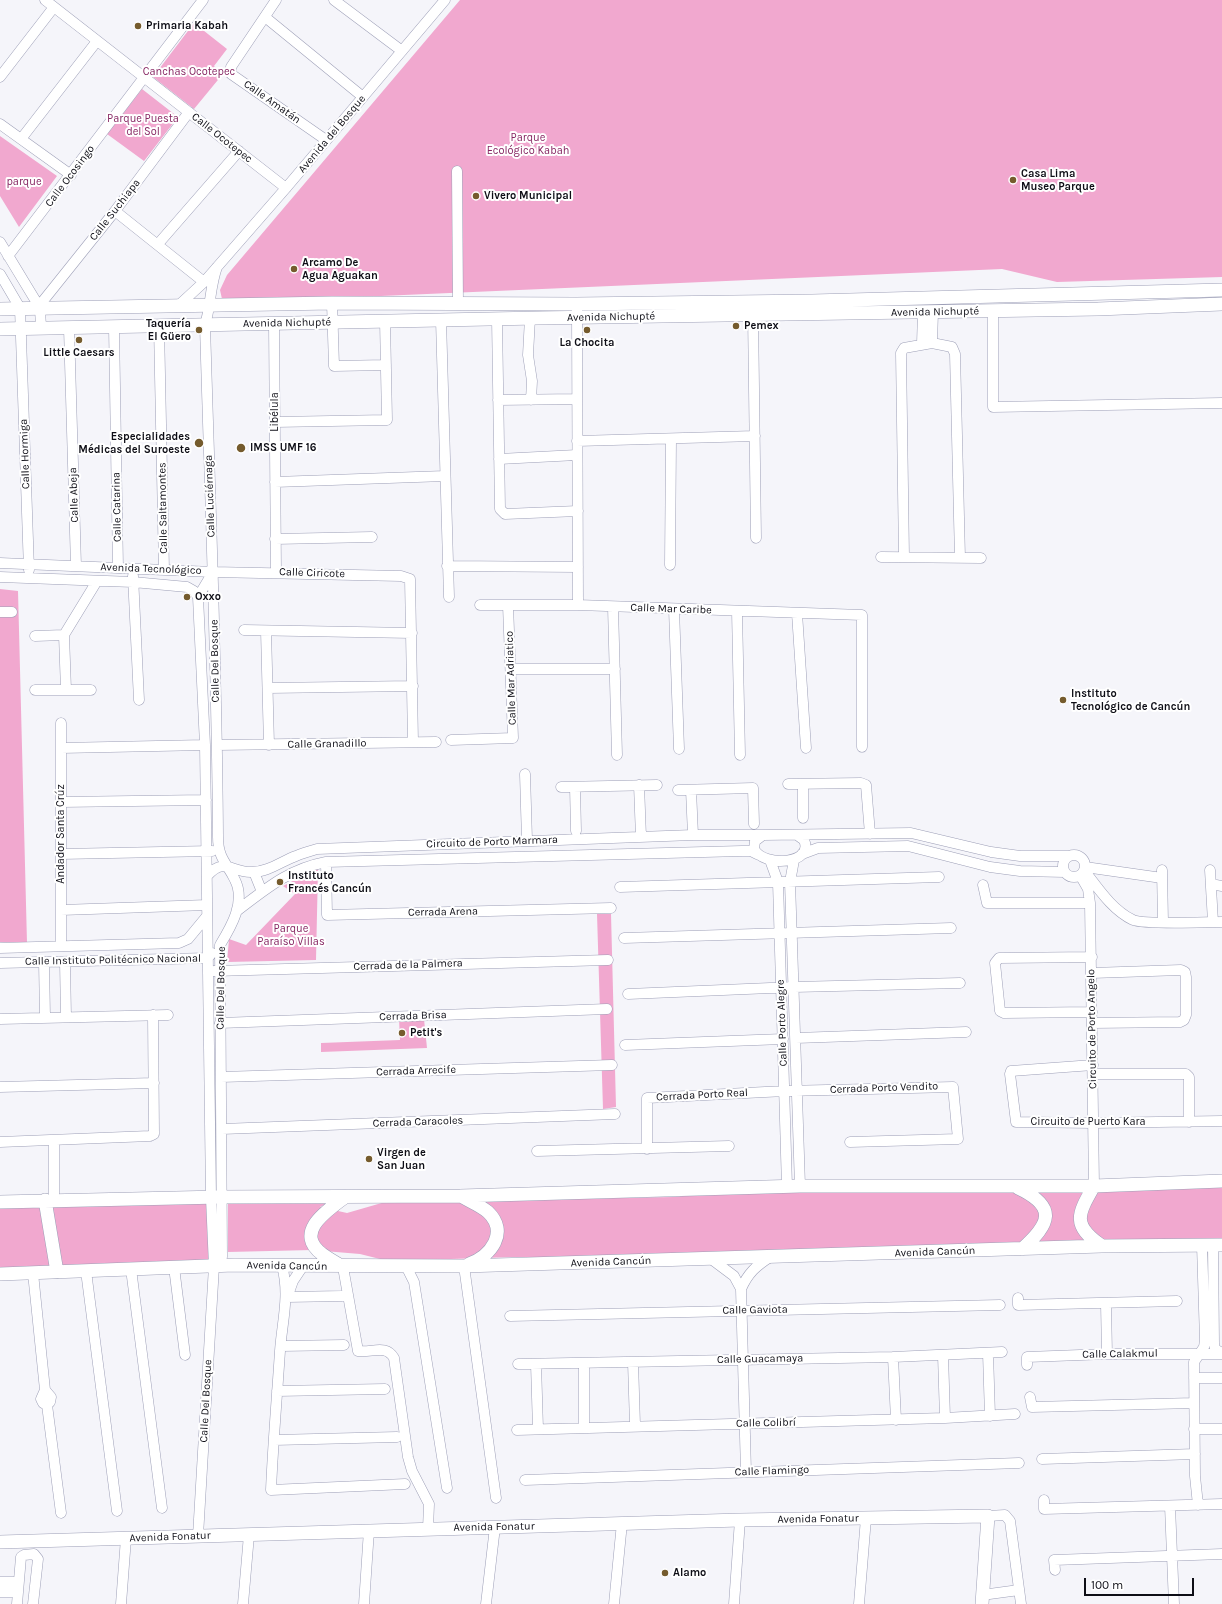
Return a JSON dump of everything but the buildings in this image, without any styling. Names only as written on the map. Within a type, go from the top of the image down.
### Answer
[{"type":"main road","name":"Avenida Nichupté","points":[[0,329],[530,318],[577,311],[813,307],[1222,290]]},
{"type":"main road","name":"Avenida Nichupté","points":[[0,309],[40,307],[332,303],[458,304],[577,311],[754,314],[813,307],[928,312],[1098,309],[1222,304]]},
{"type":"main road","points":[[0,1202],[50,1200],[460,1196],[794,1186],[1094,1186],[1222,1181]]},
{"type":"main road","points":[[1094,1186],[1082,1207],[1080,1220],[1086,1233],[1102,1246]]},
{"type":"main road","points":[[1014,1187],[1033,1196],[1041,1204],[1045,1211],[1043,1227],[1022,1249]]},
{"type":"main road","points":[[460,1196],[484,1209],[490,1214],[495,1221],[498,1233],[496,1242],[483,1258],[464,1266]]},
{"type":"main road","points":[[344,1267],[318,1250],[314,1244],[311,1234],[314,1223],[323,1212],[345,1197]]},
{"type":"main road","points":[[50,1200],[57,1272]]},
{"type":"main road","name":"Avenida Cancún","points":[[0,1274],[214,1266],[464,1266],[1102,1246],[1212,1245]]},
{"type":"main road","points":[[982,1599],[988,1516]]},
{"type":"main road","name":"Avenida Fonatur","points":[[0,1542],[622,1523],[988,1516]]},
{"type":"street","name":"Calle Ocotepec","points":[[45,0],[286,188]]},
{"type":"street","name":"Calle Ocosingo","points":[[8,256],[203,0]]},
{"type":"street","name":"Calle Amatán","points":[[276,0],[231,67],[231,74],[326,140]]},
{"type":"street","points":[[334,0],[402,50]]},
{"type":"street","name":"Avenida del Bosque","points":[[178,306],[204,282],[286,188],[443,1]]},
{"type":"street","points":[[0,77],[54,7]]},
{"type":"street","points":[[264,17],[363,97]]},
{"type":"street","points":[[21,139],[97,41]]},
{"type":"street","name":"Calle Suchiapa","points":[[40,307],[115,212],[189,112]]},
{"type":"street","points":[[0,124],[71,174]]},
{"type":"street","points":[[158,244],[239,151]]},
{"type":"street","points":[[457,171],[458,304]]},
{"type":"street","points":[[115,212],[158,244],[204,282]]},
{"type":"street","points":[[0,242],[40,307],[41,328]]},
{"type":"street","name":"Avenida del Bosque","points":[[205,325],[210,305],[211,284],[217,267]]},
{"type":"street","points":[[0,274],[20,308]]},
{"type":"street","points":[[332,303],[334,366],[386,365]]},
{"type":"street","name":"Calle Hormiga","points":[[20,308],[29,578]]},
{"type":"street","points":[[577,311],[578,606]]},
{"type":"street","points":[[993,311],[993,407],[1222,403]]},
{"type":"street","points":[[927,343],[928,312]]},
{"type":"street","points":[[754,314],[756,538]]},
{"type":"street","points":[[530,318],[528,355],[532,381],[531,400]]},
{"type":"street","points":[[497,319],[500,509],[502,513],[578,511]]},
{"type":"street","points":[[441,320],[449,597]]},
{"type":"street","points":[[275,422],[387,420],[385,321]]},
{"type":"street","name":"Libélula","points":[[274,323],[276,572]]},
{"type":"street","name":"Calle Luciérnaga","points":[[205,325],[213,572]]},
{"type":"street","name":"Calle Saltamontes","points":[[159,326],[164,570]]},
{"type":"street","name":"Calle Catarina","points":[[114,327],[118,568]]},
{"type":"street","name":"Calle Abeja","points":[[69,328],[76,566]]},
{"type":"street","points":[[904,557],[901,353],[904,348],[927,343],[952,347],[955,354],[960,558]]},
{"type":"street","points":[[498,400],[577,399]]},
{"type":"street","points":[[577,441],[755,436]]},
{"type":"street","points":[[670,565],[671,438]]},
{"type":"street","points":[[499,459],[578,455]]},
{"type":"street","points":[[275,482],[445,476]]},
{"type":"street","points":[[275,538],[372,537]]},
{"type":"street","points":[[881,557],[981,558]]},
{"type":"street","name":"Avenida Tecnológico","points":[[0,563],[213,572],[198,597],[194,590],[187,587],[133,582],[0,577]]},
{"type":"street","points":[[447,566],[578,567]]},
{"type":"street","points":[[132,568],[139,700]]},
{"type":"street","name":"Calle Ciricote","points":[[213,572],[276,572],[401,576],[410,579],[412,633]]},
{"type":"street","name":"Calle Del Bosque","points":[[213,572],[218,850],[236,881],[238,895],[238,910],[220,945],[222,1129],[215,1198]]},
{"type":"street","points":[[66,690],[64,635],[96,581]]},
{"type":"street","name":"Calle Del Bosque","points":[[198,597],[205,745],[208,971],[215,1198],[214,1266],[198,1536]]},
{"type":"street","name":"Calle Mar Caribe","points":[[480,605],[578,606],[862,615],[862,747]]},
{"type":"street","name":"Calle Mar Adriatico","points":[[451,740],[513,738],[508,605]]},
{"type":"street","points":[[614,607],[617,755]]},
{"type":"street","points":[[674,609],[680,749]]},
{"type":"street","points":[[737,611],[740,755]]},
{"type":"street","points":[[0,612],[12,612]]},
{"type":"street","points":[[797,613],[806,748]]},
{"type":"street","points":[[244,630],[412,633],[413,742]]},
{"type":"street","points":[[266,631],[269,745]]},
{"type":"street","points":[[35,636],[64,635]]},
{"type":"street","points":[[511,669],[615,670]]},
{"type":"street","points":[[268,688],[413,686]]},
{"type":"street","points":[[35,690],[91,690]]},
{"type":"street","name":"Andador Santa Crúz","points":[[61,723],[61,946]]},
{"type":"street","name":"Calle Granadillo","points":[[217,745],[436,742]]},
{"type":"street","points":[[61,748],[205,745]]},
{"type":"street","points":[[525,774],[527,840]]},
{"type":"street","points":[[788,784],[866,784],[870,834]]},
{"type":"street","points":[[803,784],[804,818]]},
{"type":"street","points":[[639,785],[641,836]]},
{"type":"street","points":[[561,787],[657,785]]},
{"type":"street","points":[[575,787],[576,831]]},
{"type":"street","points":[[678,790],[753,788],[754,824]]},
{"type":"street","points":[[692,790],[693,835]]},
{"type":"street","points":[[61,802],[206,800]]},
{"type":"street","name":"Circuito de Porto Marmara","points":[[226,866],[244,872],[254,872],[267,869],[297,855],[317,849],[641,836],[911,833],[974,849],[1020,856],[1080,857],[1083,870],[1073,876],[1065,872],[1020,870],[973,864],[908,846],[818,848],[782,862],[770,860],[751,851],[326,862],[307,865],[287,874],[238,910]]},
{"type":"street","points":[[757,854],[754,849],[754,844],[756,839],[763,835]]},
{"type":"street","points":[[797,835],[804,840],[806,845],[798,857]]},
{"type":"street","points":[[61,854],[218,850]]},
{"type":"street","points":[[1020,856],[1020,870]]},
{"type":"street","points":[[1065,872],[1064,863],[1069,856]]},
{"type":"street","name":"Calle Porto Alegre","points":[[794,1186],[798,1091],[790,882],[798,857]]},
{"type":"street","name":"Calle Porto Alegre","points":[[770,860],[778,882],[782,1039],[785,1091],[794,1186]]},
{"type":"street","name":"Cerrada Arena","points":[[326,862],[327,914],[611,908]]},
{"type":"street","points":[[207,876],[213,868],[226,866]]},
{"type":"street","points":[[1083,870],[1162,874],[1163,922]]},
{"type":"street","points":[[1083,870],[1107,899],[1121,912],[1135,921],[1217,922],[1210,870]]},
{"type":"street","name":"Circuito de Porto Angelo","points":[[1083,870],[1090,903],[1092,957],[1094,1186]]},
{"type":"street","points":[[254,872],[262,892]]},
{"type":"street","points":[[620,887],[939,877]]},
{"type":"street","points":[[1211,884],[1222,886]]},
{"type":"street","points":[[983,885],[986,903],[1090,903]]},
{"type":"street","points":[[61,910],[207,905]]},
{"type":"street","name":"Calle Instituto Politécnico Nacional","points":[[0,948],[180,943],[188,939],[207,916]]},
{"type":"street","points":[[624,938],[779,932],[951,928]]},
{"type":"street","points":[[162,943],[163,959]]},
{"type":"street","name":"Calle Instituto Politécnico Nacional","points":[[0,963],[208,958],[220,945]]},
{"type":"street","points":[[1092,957],[999,958],[995,963],[1000,1011],[1004,1013],[1092,1012]]},
{"type":"street","name":"Cerrada de la Palmera","points":[[208,971],[608,960]]},
{"type":"street","points":[[44,962],[45,1017]]},
{"type":"street","points":[[65,962],[66,1017]]},
{"type":"street","points":[[1092,973],[1180,970],[1185,972],[1186,1015],[1184,1020],[1180,1022],[1092,1024]]},
{"type":"street","points":[[628,994],[794,987],[960,983]]},
{"type":"street","name":"Cerrada Brisa","points":[[220,1024],[607,1009]]},
{"type":"street","points":[[0,1142],[54,1141],[150,1136],[154,1134],[153,1015]]},
{"type":"street","points":[[0,1019],[168,1015]]},
{"type":"street","points":[[796,1038],[966,1032]]},
{"type":"street","points":[[625,1046],[782,1039]]},
{"type":"street","name":"Cerrada Arrecife","points":[[221,1077],[612,1064]]},
{"type":"street","name":"Circuito de Puerto Kara","points":[[1093,1070],[1014,1069],[1010,1074],[1016,1122],[1093,1123],[1222,1121]]},
{"type":"street","points":[[1093,1070],[1186,1074],[1189,1077],[1189,1122]]},
{"type":"street","points":[[0,1087],[154,1083]]},
{"type":"street","name":"Cerrada Porto Vendito","points":[[798,1091],[953,1087],[958,1139],[850,1142]]},
{"type":"street","points":[[785,1091],[798,1091]]},
{"type":"street","name":"Cerrada Porto Real","points":[[647,1149],[647,1098],[785,1091]]},
{"type":"street","name":"Cerrada Caracoles","points":[[222,1129],[615,1114]]},
{"type":"street","points":[[50,1200],[54,1141]]},
{"type":"street","points":[[537,1151],[729,1146]]},
{"type":"street","points":[[1212,1245],[1218,1301],[1214,1344],[1215,1349],[1222,1354]]},
{"type":"street","points":[[1198,1505],[1194,1430],[1194,1362],[1204,1347],[1212,1245]]},
{"type":"street","points":[[741,1289],[747,1276],[754,1268],[770,1257]]},
{"type":"street","points":[[710,1258],[734,1276],[741,1289],[746,1472]]},
{"type":"street","points":[[282,1266],[287,1297],[277,1391],[271,1490],[406,1484]]},
{"type":"street","points":[[287,1297],[293,1281],[303,1266]]},
{"type":"street","points":[[406,1266],[414,1282],[447,1488]]},
{"type":"street","points":[[414,1282],[425,1266]]},
{"type":"street","points":[[464,1266],[496,1498]]},
{"type":"street","points":[[174,1267],[185,1355]]},
{"type":"street","points":[[344,1267],[358,1351],[384,1349],[391,1352],[394,1358],[408,1457],[412,1471],[429,1504],[428,1529]]},
{"type":"street","points":[[132,1269],[162,1508]]},
{"type":"street","points":[[86,1271],[117,1511]]},
{"type":"street","points":[[33,1273],[45,1390],[51,1397],[50,1402],[47,1405],[61,1513]]},
{"type":"street","points":[[287,1297],[342,1296]]},
{"type":"street","points":[[1018,1298],[1018,1305],[1106,1304],[1177,1301]]},
{"type":"street","points":[[1106,1304],[1107,1354]]},
{"type":"street","name":"Calle Gaviota","points":[[510,1316],[1000,1305]]},
{"type":"street","points":[[281,1346],[344,1345]]},
{"type":"street","name":"Calle Guacamaya","points":[[518,1364],[893,1357],[1002,1352]]},
{"type":"street","points":[[988,1353],[990,1416]]},
{"type":"street","name":"Calle Calakmul","points":[[1027,1365],[1027,1357],[1107,1354],[1222,1354]]},
{"type":"street","points":[[942,1355],[945,1418]]},
{"type":"street","points":[[893,1357],[896,1420]]},
{"type":"street","points":[[633,1362],[635,1425]]},
{"type":"street","points":[[584,1363],[584,1427]]},
{"type":"street","points":[[536,1364],[538,1429]]},
{"type":"street","points":[[1194,1378],[1222,1378]]},
{"type":"street","points":[[277,1391],[385,1389]]},
{"type":"street","points":[[1030,1397],[1032,1407],[1194,1403]]},
{"type":"street","name":"Calle Colibrí","points":[[517,1430],[635,1425],[896,1420],[1015,1414]]},
{"type":"street","points":[[1194,1430],[1222,1429]]},
{"type":"street","points":[[274,1440],[397,1436]]},
{"type":"street","points":[[1042,1460],[1195,1454]]},
{"type":"street","name":"Calle Flamingo","points":[[525,1480],[1019,1463]]},
{"type":"street","points":[[1044,1500],[1044,1509],[1222,1504]]},
{"type":"street","points":[[1170,1506],[1174,1604]]},
{"type":"street","points":[[988,1516],[1005,1515],[1010,1521],[1021,1604]]},
{"type":"street","points":[[859,1604],[866,1518]]},
{"type":"street","points":[[734,1604],[740,1520]]},
{"type":"street","points":[[614,1604],[622,1523]]},
{"type":"street","points":[[486,1604],[495,1527]]},
{"type":"street","points":[[364,1604],[369,1530]]},
{"type":"street","points":[[243,1604],[249,1535]]},
{"type":"street","points":[[121,1604],[126,1538]]},
{"type":"street","points":[[0,1542],[0,1547]]},
{"type":"street","points":[[1055,1570],[1054,1560],[1222,1554]]},
{"type":"street","points":[[17,1604],[21,1557],[24,1555],[37,1556],[34,1604]]},
{"type":"street","points":[[0,1582],[18,1587]]},
{"type":"street","points":[[0,1592],[18,1587]]},
{"type":"street","points":[[982,1599],[1019,1590]]},
{"type":"green space","name":"Parque Ecológico Kabah","points":[[460,0],[1222,0],[1222,277],[1057,282],[1002,269],[243,302],[222,299],[220,290],[227,275]]},
{"type":"green space","name":"Canchas Ocotepec","points":[[194,23],[227,49],[214,66],[222,75],[194,109],[153,77]]},
{"type":"green space","name":"Parque Puesta del Sol","points":[[142,89],[178,117],[144,161],[107,134]]},
{"type":"green space","name":"parque","points":[[0,136],[57,176],[19,227],[0,196]]},
{"type":"green space","points":[[0,589],[18,591],[27,943],[0,942]]},
{"type":"green space","name":"Parque Paraíso Villas","points":[[318,868],[316,960],[227,962],[229,939],[246,945],[295,894],[283,886]]},
{"type":"green space","points":[[597,914],[611,914],[616,1107],[603,1109]]},
{"type":"green space","points":[[399,1019],[424,1019],[427,1048],[321,1052],[321,1043],[400,1040]]},
{"type":"green space","points":[[1222,1181],[1222,1245],[738,1258],[514,1257],[388,1261],[360,1254],[312,1250],[228,1252],[228,1204],[328,1203],[320,1207],[347,1213],[385,1202],[673,1197],[770,1187]]},
{"type":"green space","points":[[211,1198],[214,1266],[0,1274],[0,1203]]},
{"type":"place","name":"Primaria Kabah","points":[[138,26]]},
{"type":"place","name":"Casa Lima Museo Parque","points":[[1013,180]]},
{"type":"place","name":"Vivero Municipal","points":[[476,196]]},
{"type":"place","name":"Arcamo De Agua Aguakan","points":[[294,269]]},
{"type":"place","name":"Pemex","points":[[736,326]]},
{"type":"place","name":"Taquería El Güero","points":[[199,330]]},
{"type":"place","name":"La Chocita","points":[[587,330]]},
{"type":"place","name":"Little Caesars","points":[[79,340]]},
{"type":"place","name":"Especialidades Médicas del Suroeste","points":[[199,443]]},
{"type":"place","name":"IMSS UMF 16","points":[[241,448]]},
{"type":"place","name":"Oxxo","points":[[187,597]]},
{"type":"place","name":"Instituto Tecnológico de Cancún","points":[[1063,700]]},
{"type":"place","name":"Instituto Francés Cancún","points":[[280,882]]},
{"type":"place","name":"Petit's","points":[[402,1033]]},
{"type":"place","name":"Virgen de San Juan","points":[[369,1159]]},
{"type":"place","name":"Alamo","points":[[665,1573]]}]
